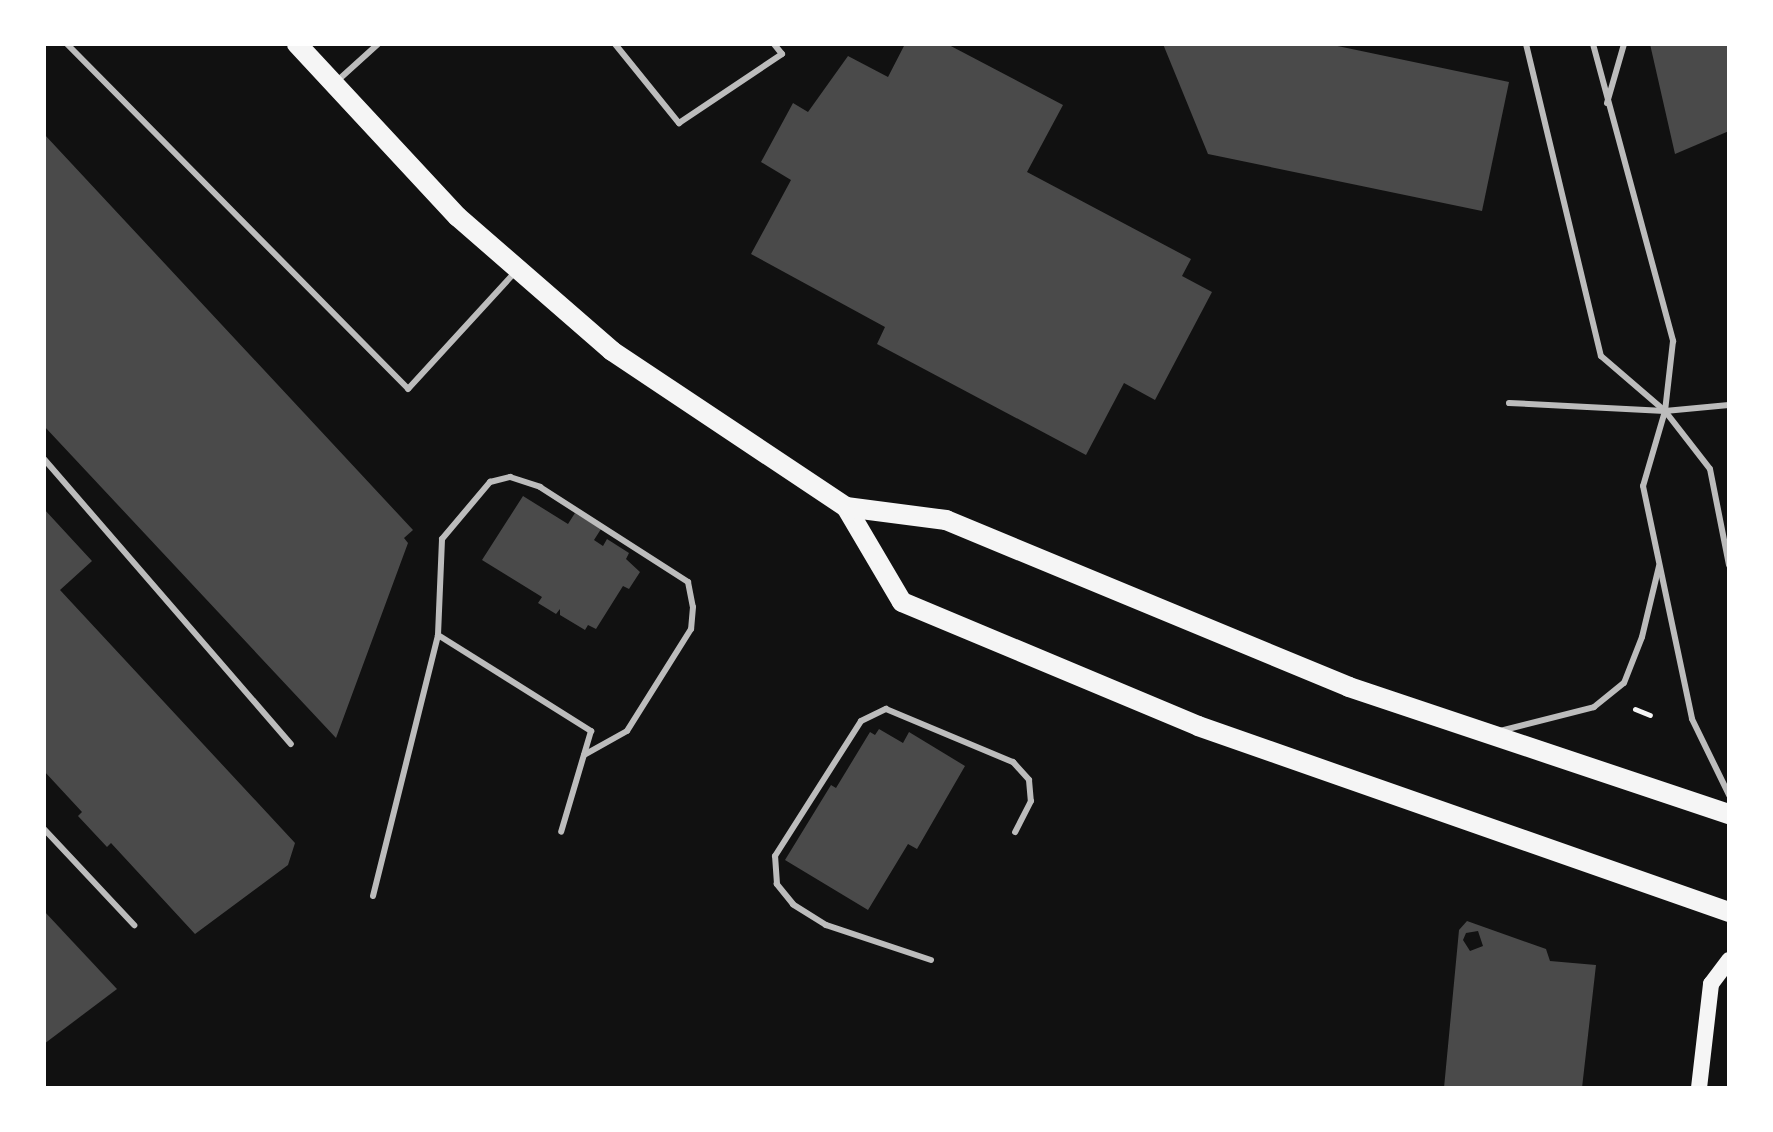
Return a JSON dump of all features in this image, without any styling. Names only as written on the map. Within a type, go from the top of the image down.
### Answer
[{"type":"main road","points":[[297,44],[458,217],[612,351],[846,507],[902,602],[1198,726],[1729,912]]},
{"type":"main road","points":[[846,507],[946,520],[1349,687],[1729,814]]},
{"type":"main road","points":[[1699,1088],[1711,984],[1729,960]]},
{"type":"lane","points":[[67,44],[408,389],[518,270]]},
{"type":"lane","points":[[334,84],[378,44]]},
{"type":"lane","points":[[615,44],[679,123],[782,54],[774,44]]},
{"type":"lane","points":[[1526,44],[1601,356],[1665,411],[1710,469],[1729,565]]},
{"type":"lane","points":[[1593,44],[1606,106],[1673,341],[1665,411],[1643,486],[1692,719],[1729,795]]},
{"type":"lane","points":[[1606,106],[1624,44]]},
{"type":"lane","points":[[1509,403],[1665,411],[1729,405]]},
{"type":"lane","points":[[44,459],[291,744]]},
{"type":"lane","points":[[373,896],[438,635],[442,539],[490,482],[510,477],[540,487],[688,582],[693,607],[691,629],[627,731],[584,755]]},
{"type":"lane","points":[[1489,734],[1594,707],[1624,683],[1642,637],[1659,563]]},
{"type":"lane","points":[[438,635],[591,731],[561,832]]},
{"type":"lane","points":[[931,960],[826,925],[793,904],[777,884],[775,856],[861,721],[886,709],[1013,762],[1029,780],[1031,801],[1015,832]]},
{"type":"lane","points":[[44,829],[134,925]]},
{"type":"building","points":[[905,44],[947,44],[1063,105],[1027,172],[1191,259],[1182,276],[1212,292],[1155,400],[1124,383],[1086,455],[877,344],[885,327],[751,254],[791,180],[761,162],[793,103],[808,112],[848,56],[888,77]]},
{"type":"building","points":[[1163,44],[1328,44],[1509,82],[1482,211],[1208,154]]},
{"type":"building","points":[[1650,44],[1729,44],[1729,131],[1675,154]]},
{"type":"building","points":[[44,134],[413,530],[404,538],[408,543],[336,738],[44,426]]},
{"type":"building","points":[[523,496],[568,524],[575,513],[601,529],[594,540],[603,546],[607,539],[629,553],[626,559],[640,572],[629,589],[623,586],[596,629],[588,625],[585,630],[560,615],[560,609],[556,614],[538,603],[542,597],[482,560]]},
{"type":"building","points":[[44,509],[92,561],[60,590],[295,843],[288,865],[195,934],[111,843],[107,847],[78,816],[82,812],[44,771]]},
{"type":"building","points":[[879,729],[903,743],[909,732],[965,766],[917,849],[908,844],[868,910],[785,860],[831,785],[836,788],[870,732],[875,735]]},
{"type":"building","points":[[44,911],[117,989],[44,1044]]},
{"type":"building","points":[[1467,921],[1546,949],[1550,961],[1596,965],[1582,1088],[1444,1088],[1459,930]],"holes":[[[1478,931],[1483,946],[1470,951],[1463,940],[1466,933]]]}]
